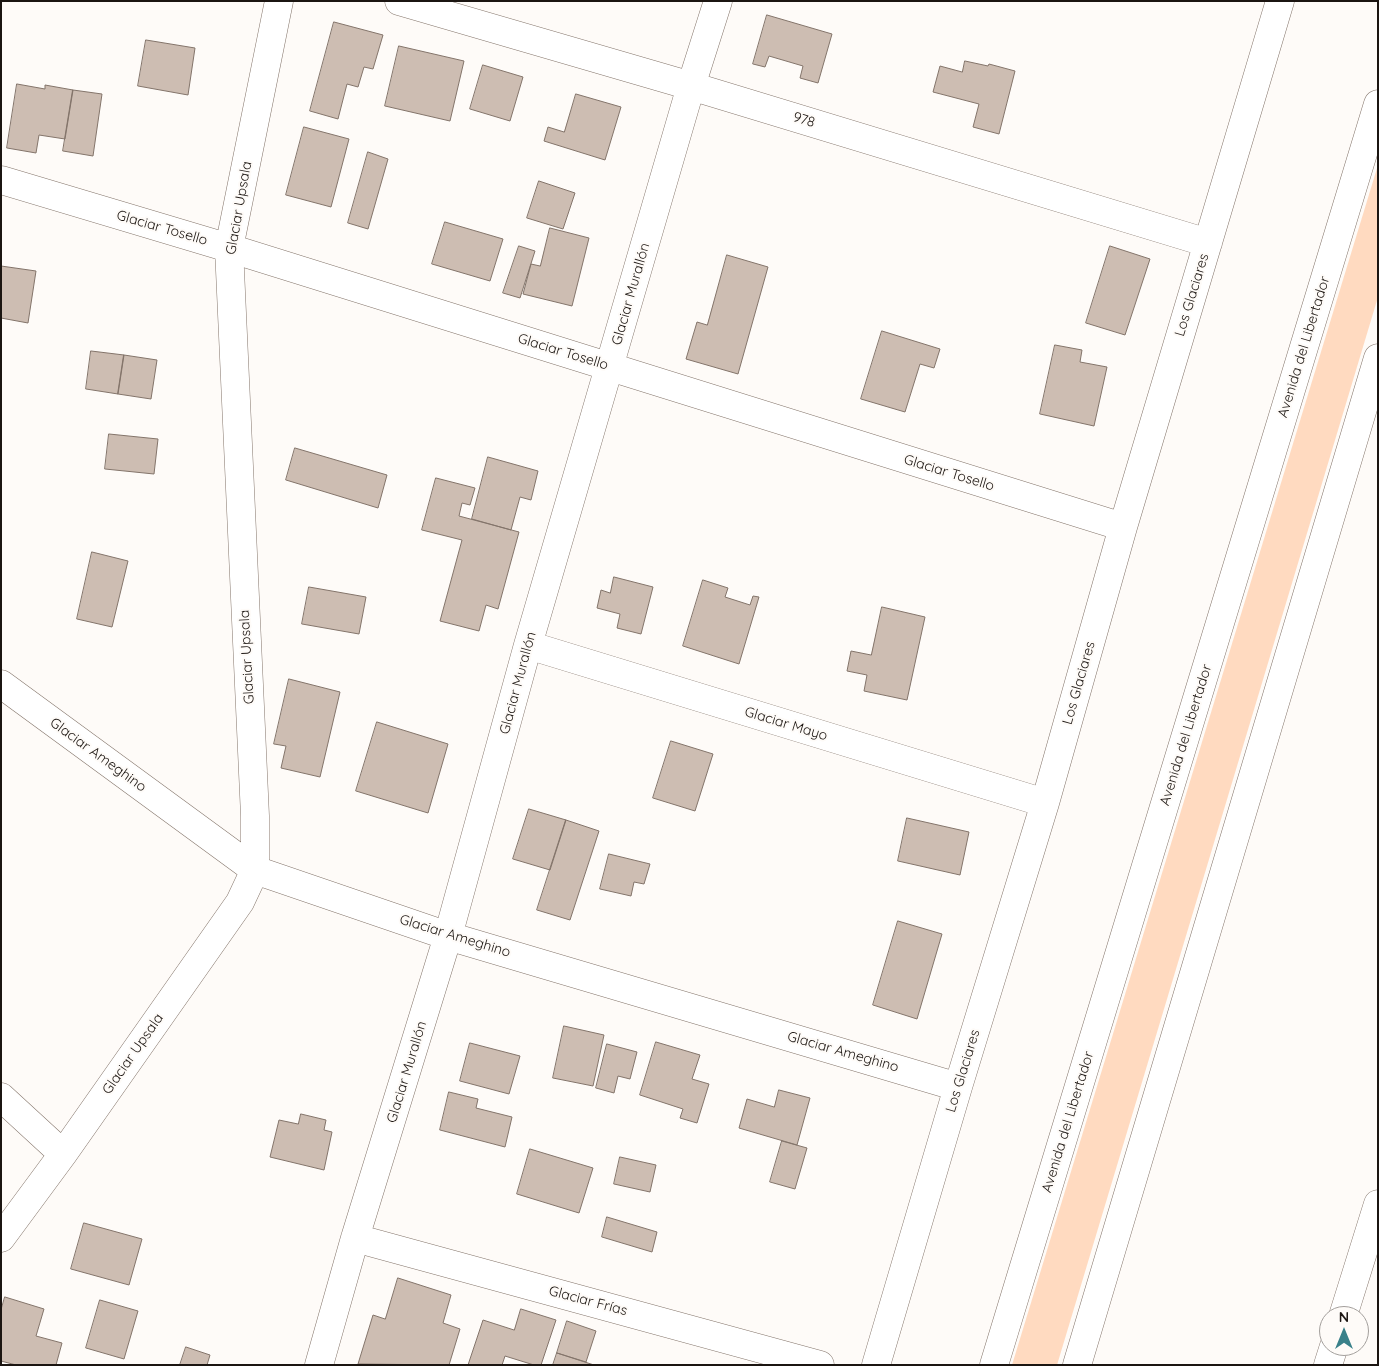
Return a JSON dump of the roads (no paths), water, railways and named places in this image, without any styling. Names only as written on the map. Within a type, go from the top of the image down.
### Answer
[{"type":"street","name":"Glaciar Upsala","points":[[1,1238],[63,1154],[240,902],[255,870],[255,816],[229,248],[279,1]]},
{"type":"street","name":"978","points":[[399,1],[691,86],[1208,243]]},
{"type":"street","name":"Glaciar Murallón","points":[[319,1365],[448,936],[528,645],[691,86],[718,1]]},
{"type":"street","name":"Los Glaciares","points":[[876,1365],[958,1086],[1045,803],[1123,528],[1280,1]]},
{"type":"street","name":"Avenida del Libertador","points":[[994,1365],[1378,104]]},
{"type":"street","name":"Glaciar Tosello","points":[[1,180],[229,248],[1123,528]]},
{"type":"street","points":[[1077,1365],[1378,358]]},
{"type":"street","name":"Glaciar Mayo","points":[[528,645],[1045,803]]},
{"type":"street","name":"Glaciar Ameghino","points":[[1,684],[255,870],[448,936],[958,1086]]},
{"type":"street","points":[[1,1097],[63,1154]]},
{"type":"street","points":[[1346,1306],[1378,1204]]},
{"type":"street","name":"Glaciar Frías","points":[[356,1238],[820,1365]]}]
